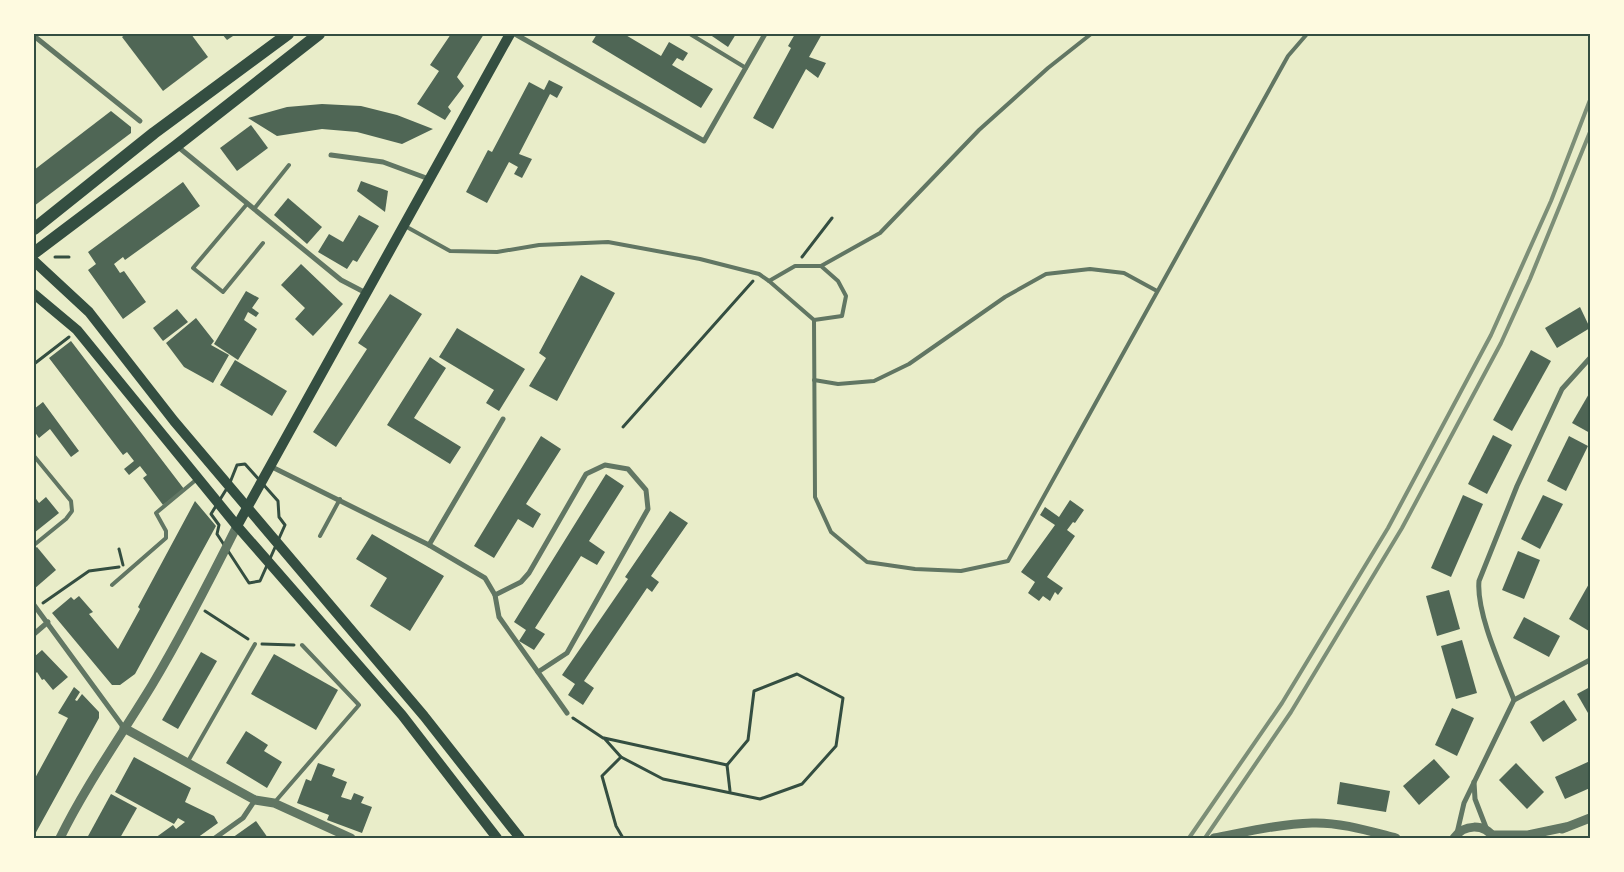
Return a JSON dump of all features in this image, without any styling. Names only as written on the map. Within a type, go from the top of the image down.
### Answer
[{"type":"main road","points":[[34,229],[154,133],[288,34]]},
{"type":"main road","points":[[34,253],[176,146],[319,34]]},
{"type":"main road","points":[[236,526],[405,226],[510,34]]},
{"type":"main road","points":[[34,261],[90,312],[174,421],[247,506],[357,640],[424,716],[520,838]]},
{"type":"main road","points":[[34,294],[77,330],[236,526],[402,715],[497,838]]},
{"type":"street","points":[[515,34],[704,141],[765,34]]},
{"type":"street","points":[[34,36],[140,121]]},
{"type":"street","points":[[176,146],[340,280],[366,293]]},
{"type":"street","points":[[331,156],[383,162],[430,180]]},
{"type":"street","points":[[1514,700],[1482,610],[1478,593],[1479,581],[1517,486],[1562,389],[1590,358]]},
{"type":"street","points":[[429,545],[503,419]]},
{"type":"street","points":[[495,595],[521,582],[530,572],[586,474],[606,465],[628,469],[646,490],[648,509],[567,653],[538,672]]},
{"type":"street","points":[[270,466],[340,499],[429,545],[485,578],[495,595],[499,617],[567,713]]},
{"type":"street","points":[[60,838],[76,806],[197,606],[236,526]]},
{"type":"street","points":[[35,606],[124,728],[255,800],[274,803],[350,838]]},
{"type":"street","points":[[34,634],[48,622]]},
{"type":"street","points":[[1455,837],[1464,803],[1514,700],[1590,660]]},
{"type":"street","points":[[1474,781],[1475,799],[1491,834]]},
{"type":"street","points":[[215,838],[243,818],[255,800]]},
{"type":"street","points":[[1541,838],[1590,818]]},
{"type":"street","points":[[1214,838],[1279,826],[1314,823],[1396,838]]},
{"type":"street","points":[[1455,837],[1471,827],[1491,834],[1528,835],[1566,827]]},
{"type":"lane","points":[[690,34],[746,68]]},
{"type":"lane","points":[[769,281],[796,266],[821,266],[880,233],[979,130],[1048,68],[1091,34]]},
{"type":"lane","points":[[814,320],[815,497],[831,532],[867,562],[915,569],[961,571],[1008,561],[1288,56],[1306,34]]},
{"type":"lane","points":[[254,209],[289,165]]},
{"type":"lane","points":[[247,204],[193,268],[223,292],[263,243]]},
{"type":"lane","points":[[405,226],[450,251],[497,252],[540,245],[608,242],[700,259],[759,274],[814,320],[842,316],[846,296],[838,281],[821,266]]},
{"type":"lane","points":[[814,380],[838,384],[874,381],[909,364],[1005,297],[1046,274],[1090,269],[1124,273],[1157,291]]},
{"type":"lane","points":[[34,456],[71,501],[72,511],[66,519],[34,545]]},
{"type":"lane","points":[[112,585],[166,538],[166,531],[156,513],[197,479]]},
{"type":"lane","points":[[320,536],[340,499]]},
{"type":"lane","points":[[188,763],[256,644]]},
{"type":"lane","points":[[274,803],[359,705],[302,645]]},
{"type":"path","points":[[796,266],[832,218]]},
{"type":"path","points":[[55,257],[70,257]]},
{"type":"path","points":[[623,427],[759,274]]},
{"type":"path","points":[[34,364],[77,330]]},
{"type":"path","points":[[35,606],[88,571],[123,566],[119,549]]},
{"type":"path","points":[[197,606],[256,644],[302,645]]},
{"type":"path","points":[[567,713],[604,738],[622,757],[663,780],[730,791],[760,799],[802,784],[836,746],[843,698],[797,674],[754,691],[748,740],[727,765],[730,791]]},
{"type":"path","points":[[604,738],[727,765]]},
{"type":"path","points":[[622,757],[602,776],[616,826],[623,838]]},
{"type":"building","points":[[126,34],[191,34],[208,57],[163,91],[122,37]]},
{"type":"building","points":[[222,34],[236,34],[227,40]]},
{"type":"building","points":[[451,34],[484,34],[457,77],[464,86],[448,107],[451,111],[445,120],[417,104],[439,71],[430,65]]},
{"type":"building","points":[[597,34],[624,34],[661,56],[669,42],[688,53],[683,61],[677,58],[672,65],[713,89],[701,108],[592,42]]},
{"type":"building","points":[[709,34],[736,34],[728,47]]},
{"type":"building","points":[[795,34],[822,34],[809,57],[826,63],[818,78],[806,69],[773,129],[753,118],[791,48],[788,46]]},
{"type":"building","points":[[549,80],[563,87],[557,98],[550,94],[519,154],[532,159],[522,178],[514,174],[518,167],[509,162],[487,203],[466,192],[488,150],[492,152],[529,82],[544,90]]},
{"type":"building","points":[[322,104],[361,106],[397,115],[433,129],[402,144],[357,132],[322,129],[277,136],[248,118],[287,107]]},
{"type":"building","points":[[111,111],[131,127],[131,133],[34,206],[34,170]]},
{"type":"building","points":[[251,125],[268,148],[237,171],[220,148]]},
{"type":"building","points":[[361,181],[388,191],[385,212],[357,191]]},
{"type":"building","points":[[183,182],[200,206],[125,260],[123,257],[114,264],[120,273],[124,271],[146,302],[123,319],[88,270],[96,264],[88,252]]},
{"type":"building","points":[[288,198],[322,227],[307,244],[274,215]]},
{"type":"building","points":[[359,215],[379,226],[357,262],[353,260],[347,269],[318,252],[329,234],[343,242]]},
{"type":"building","points":[[301,264],[343,304],[313,336],[295,319],[305,308],[281,285]]},
{"type":"building","points":[[581,275],[615,293],[557,401],[529,386],[546,358],[539,353]]},
{"type":"building","points":[[246,291],[259,298],[252,308],[259,313],[256,317],[248,312],[244,320],[257,329],[238,360],[214,344]]},
{"type":"building","points":[[390,294],[422,314],[336,447],[313,432],[367,349],[358,343]]},
{"type":"building","points":[[1580,307],[1590,328],[1557,348],[1545,328]]},
{"type":"building","points":[[177,309],[188,322],[163,341],[153,328]]},
{"type":"building","points":[[196,318],[214,341],[211,345],[229,355],[213,383],[184,367],[166,343]]},
{"type":"building","points":[[457,328],[525,369],[499,411],[486,403],[494,390],[439,357]]},
{"type":"building","points":[[71,341],[184,489],[163,505],[143,478],[147,475],[140,466],[129,475],[124,469],[134,461],[127,452],[123,455],[49,358]]},
{"type":"building","points":[[1531,350],[1551,361],[1512,431],[1493,420]]},
{"type":"building","points":[[430,357],[446,368],[414,418],[461,447],[450,464],[387,425]]},
{"type":"building","points":[[235,360],[287,391],[272,416],[220,385]]},
{"type":"building","points":[[1590,392],[1590,433],[1572,423]]},
{"type":"building","points":[[43,402],[79,451],[71,457],[50,429],[39,438],[34,431],[34,409]]},
{"type":"building","points":[[1493,435],[1512,445],[1487,494],[1468,484]]},
{"type":"building","points":[[541,436],[561,449],[526,504],[541,514],[533,528],[518,519],[494,558],[474,546]]},
{"type":"building","points":[[1569,436],[1588,446],[1566,491],[1547,481]]},
{"type":"building","points":[[606,474],[624,486],[589,541],[605,552],[597,565],[581,556],[535,628],[545,634],[534,650],[519,641],[526,630],[514,622]]},
{"type":"building","points":[[1463,495],[1483,504],[1451,577],[1431,568]]},
{"type":"building","points":[[1543,495],[1563,504],[1540,549],[1521,539]]},
{"type":"building","points":[[34,496],[39,503],[46,497],[59,513],[34,533]]},
{"type":"building","points":[[1070,500],[1084,510],[1075,523],[1073,522],[1067,530],[1075,536],[1047,577],[1063,588],[1058,595],[1055,592],[1050,601],[1043,596],[1039,601],[1028,593],[1035,582],[1021,572],[1055,525],[1040,515],[1045,507],[1059,517]]},
{"type":"building","points":[[195,501],[216,526],[135,674],[120,685],[112,685],[52,613],[71,597],[74,600],[79,596],[93,612],[89,614],[118,649],[140,609],[138,607]]},
{"type":"building","points":[[670,511],[688,523],[651,576],[659,582],[652,592],[647,588],[584,681],[594,688],[583,705],[568,695],[575,684],[562,675],[628,579],[625,577]]},
{"type":"building","points":[[372,534],[444,576],[410,631],[370,606],[387,578],[356,559]]},
{"type":"building","points":[[37,547],[56,570],[34,589],[34,549]]},
{"type":"building","points":[[1518,551],[1540,560],[1524,599],[1502,590]]},
{"type":"building","points":[[1590,582],[1590,630],[1589,631],[1569,619]]},
{"type":"building","points":[[1449,590],[1460,629],[1437,636],[1426,596]]},
{"type":"building","points":[[1524,617],[1560,636],[1549,657],[1513,638]]},
{"type":"building","points":[[1462,640],[1477,693],[1456,699],[1441,646]]},
{"type":"building","points":[[42,650],[68,677],[53,690],[44,679],[42,680],[37,672],[34,675],[34,657]]},
{"type":"building","points":[[201,652],[217,661],[178,729],[162,720]]},
{"type":"building","points":[[274,654],[338,690],[316,730],[251,694]]},
{"type":"building","points":[[74,687],[80,692],[75,700],[77,701],[82,694],[99,712],[99,718],[34,836],[34,780],[68,718],[58,713]]},
{"type":"building","points":[[1590,687],[1590,712],[1588,713],[1577,694]]},
{"type":"building","points":[[1564,700],[1577,720],[1543,742],[1530,722]]},
{"type":"building","points":[[1452,708],[1474,718],[1457,756],[1435,745]]},
{"type":"building","points":[[246,731],[268,745],[264,751],[282,762],[267,788],[226,763]]},
{"type":"building","points":[[134,757],[191,788],[185,802],[214,816],[218,823],[197,838],[155,838],[173,825],[176,829],[185,822],[178,818],[174,824],[115,792]]},
{"type":"building","points":[[1434,759],[1450,777],[1419,805],[1403,786]]},
{"type":"building","points":[[1590,761],[1590,788],[1565,799],[1555,777]]},
{"type":"building","points":[[318,763],[335,769],[332,776],[347,782],[341,797],[351,800],[354,793],[364,797],[361,803],[372,807],[362,833],[327,820],[329,815],[297,803],[306,779],[311,781]]},
{"type":"building","points":[[1516,763],[1544,792],[1527,809],[1499,780]]},
{"type":"building","points":[[1340,782],[1390,791],[1386,812],[1337,804]]},
{"type":"building","points":[[111,794],[137,808],[120,838],[87,838]]},
{"type":"building","points":[[256,821],[268,838],[232,838]]},
{"type":"railway","points":[[1189,838],[1282,703],[1388,528],[1491,335],[1551,201],[1590,100]]},
{"type":"railway","points":[[1205,838],[1291,712],[1402,528],[1501,343],[1530,279],[1590,132]]}]
